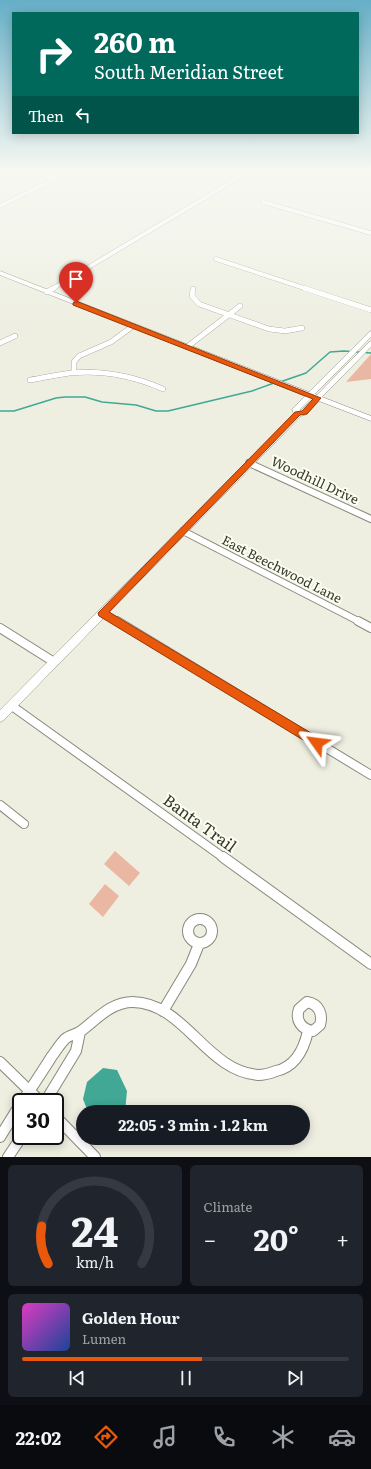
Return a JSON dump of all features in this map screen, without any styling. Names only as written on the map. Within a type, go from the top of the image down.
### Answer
[{"type":"main road","points":[[0,274],[371,419]]},
{"type":"main road","points":[[298,414],[296,409],[371,333]]},
{"type":"main road","points":[[0,718],[248,464],[298,414],[304,412],[370,344]]},
{"type":"street","points":[[47,292],[158,226]]},
{"type":"street","points":[[347,226],[371,233]]},
{"type":"street","points":[[216,259],[371,310]]},
{"type":"street","points":[[193,289],[192,296],[197,302],[228,315],[271,330],[302,328]]},
{"type":"street","points":[[187,347],[240,306]]},
{"type":"street","points":[[74,373],[74,362],[79,356],[111,342],[133,326]]},
{"type":"street","points":[[0,343],[15,336]]},
{"type":"street","points":[[30,380],[74,373],[125,377],[163,389]]},
{"type":"street","name":"Woodhill Drive","points":[[248,464],[371,519]]},
{"type":"street","name":"East Beechwood Lane","points":[[183,531],[371,628]]},
{"type":"street","points":[[103,613],[371,775]]},
{"type":"street","points":[[0,628],[54,662]]},
{"type":"street","name":"Banta Trail","points":[[12,706],[371,964]]},
{"type":"street","points":[[0,805],[24,824]]},
{"type":"street","points":[[163,1011],[191,964],[199,944]]},
{"type":"street","points":[[27,1093],[64,1040],[80,1032],[104,1011],[120,1004],[142,1003],[163,1011],[225,1064],[246,1074],[272,1074],[289,1065],[301,1051],[308,1031]]},
{"type":"street","points":[[50,1093],[76,1051],[80,1032]]},
{"type":"street","points":[[0,1062],[32,1093]]},
{"type":"street","points":[[0,1136],[12,1117]]},
{"type":"street","points":[[64,1125],[95,1157]]},
{"type":"street","points":[[8,1157],[16,1145]]},
{"type":"shaded area","points":[[371,354],[371,379],[346,382]]},
{"type":"shaded area","points":[[115,851],[140,873],[129,886],[104,864]]},
{"type":"shaded area","points":[[105,884],[119,896],[103,917],[89,904]]},
{"type":"water","points":[[103,1068],[117,1070],[127,1091],[126,1105],[85,1105],[83,1099],[87,1082]]},
{"type":"waterway","points":[[280,382],[306,373],[330,352],[344,351],[371,353]]},
{"type":"waterway","points":[[0,411],[14,411],[56,398],[65,397],[85,397],[102,402],[136,405],[156,411],[168,411],[252,391],[274,383]]},
{"type":"route","points":[[76,303],[318,398],[304,412],[298,414],[103,613],[317,743]]}]
